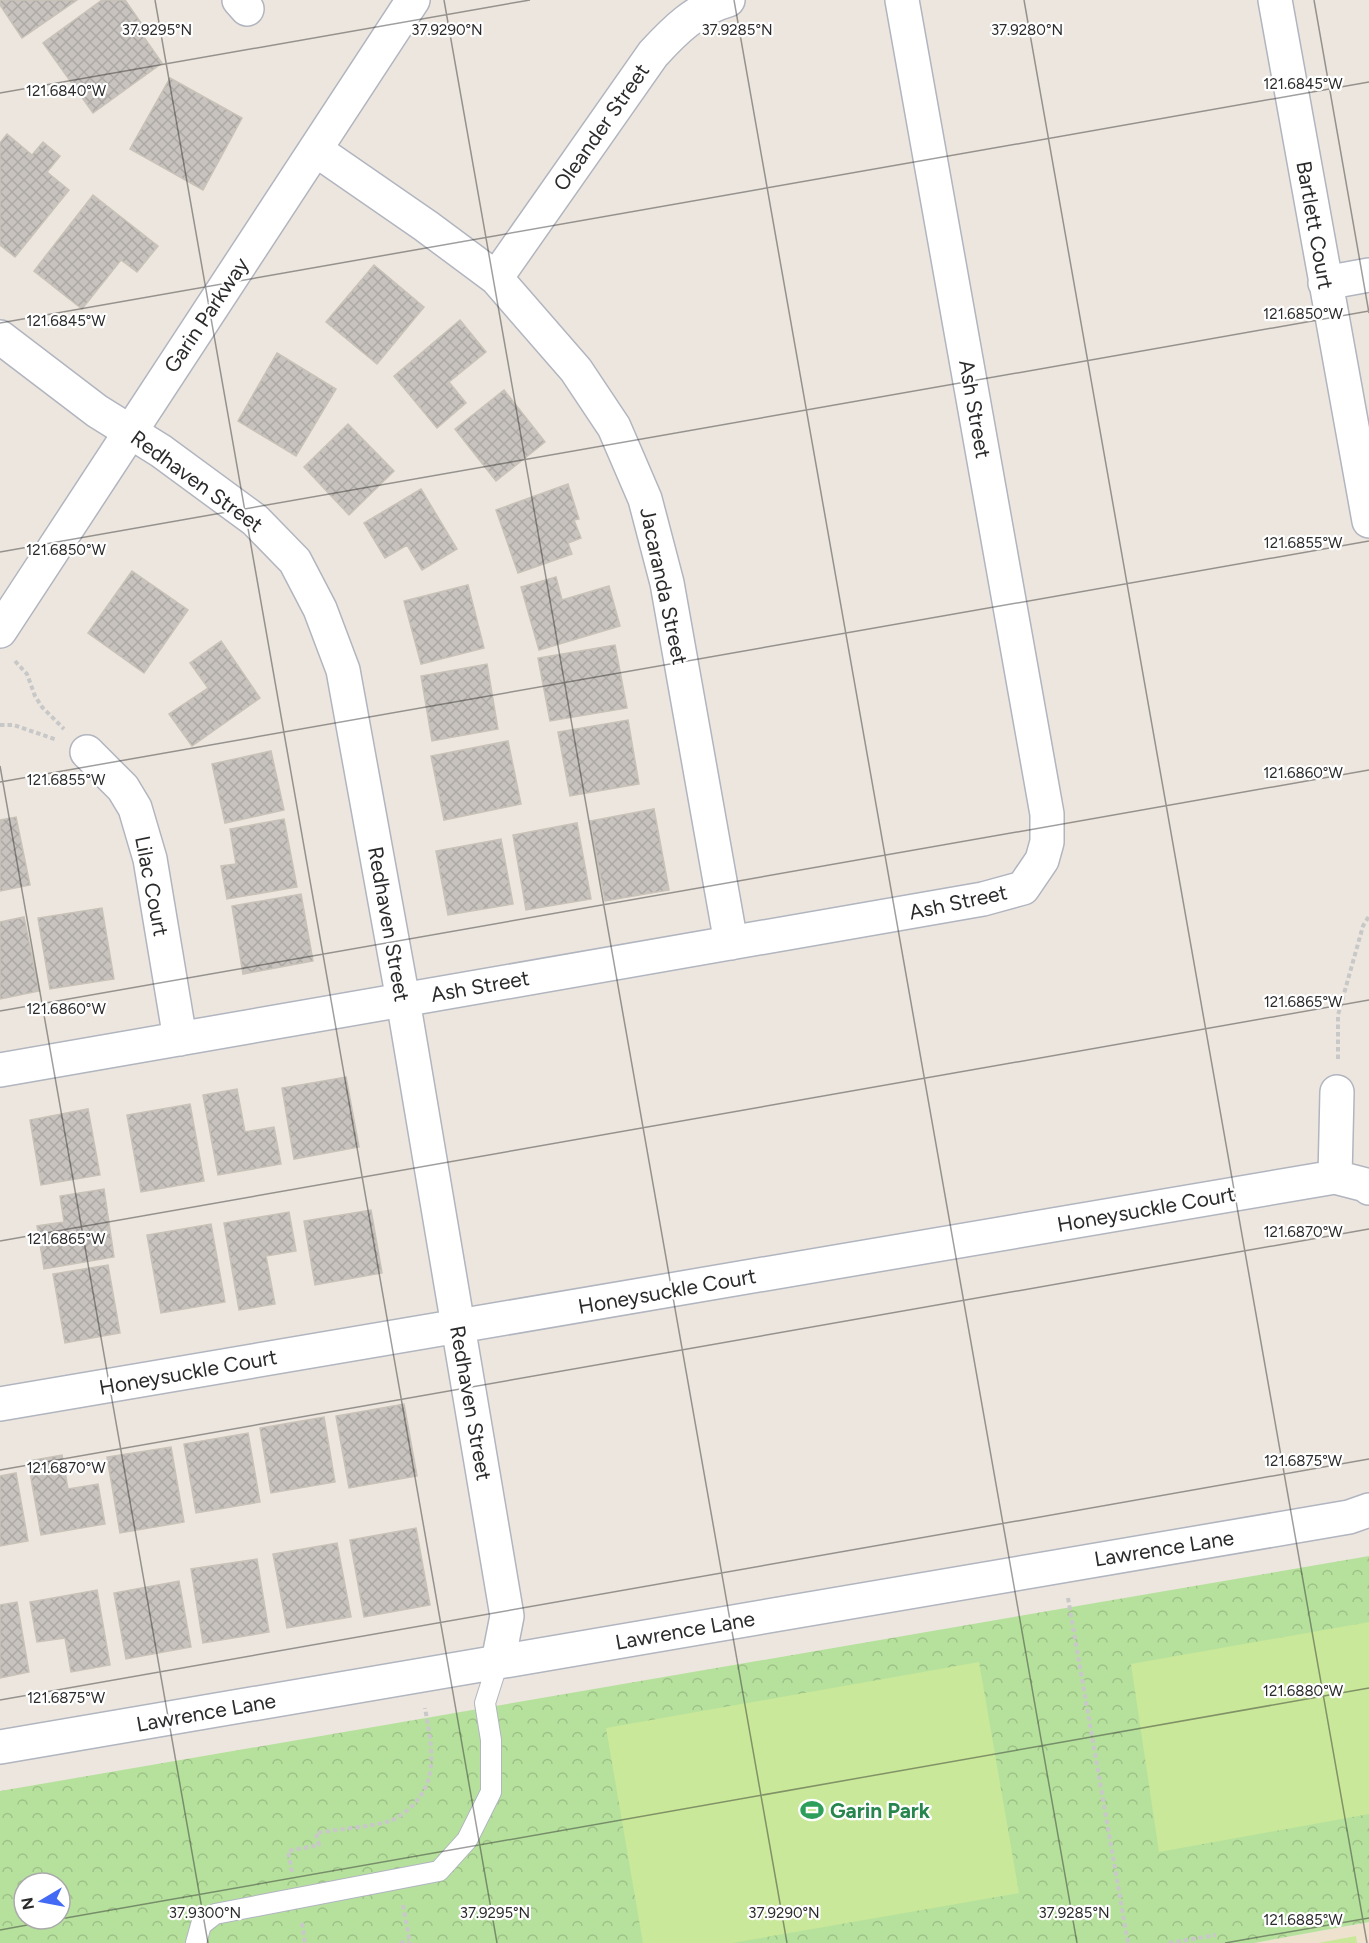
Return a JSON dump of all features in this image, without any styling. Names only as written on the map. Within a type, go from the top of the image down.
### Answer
[{"type":"street","name":"Garin Parkway","points":[[7,645],[130,431],[413,0]]},
{"type":"street","name":"Oleander Street","points":[[496,278],[653,54],[680,25],[694,15],[728,0]]},
{"type":"street","name":"Ash Street","points":[[0,1070],[972,901],[1023,888],[1042,860],[1047,842],[1047,814],[902,0]]},
{"type":"street","name":"Bartlett Court","points":[[1275,0],[1369,521]]},
{"type":"street","name":"Jacaranda Street","points":[[316,150],[417,219],[496,278],[582,380],[614,427],[645,499],[667,583],[731,943]]},
{"type":"street","points":[[1325,283],[1369,275]]},
{"type":"street","name":"Redhaven Street","points":[[0,337],[97,411],[161,451],[255,520],[295,561],[320,609],[344,670],[403,1000],[507,1616],[498,1662]]},
{"type":"street","name":"Lilac Court","points":[[86,751],[123,788],[135,808],[150,859],[180,1039]]},
{"type":"street","points":[[1337,1092],[1335,1177],[1366,1185],[1369,1188]]},
{"type":"street","name":"Honeysuckle Court","points":[[0,1403],[1335,1177]]},
{"type":"street","name":"Lawrence Lane","points":[[0,1747],[1349,1517],[1369,1510]]},
{"type":"lane","points":[[195,1943],[201,1925],[215,1914],[439,1870],[467,1840],[491,1792],[491,1740],[485,1703],[498,1662]]},
{"type":"path","points":[[7,645],[27,674],[35,696],[42,707],[86,751]]},
{"type":"path","points":[[0,725],[24,728],[86,751]]},
{"type":"path","points":[[1337,1092],[1338,1015],[1369,916]]},
{"type":"path","points":[[1062,1565],[1128,1943]]},
{"type":"path","points":[[305,1943],[288,1851],[319,1845],[316,1833],[391,1821],[408,1810],[421,1797],[428,1785],[432,1770],[432,1749],[418,1675]]},
{"type":"path","points":[[398,1879],[410,1942],[400,1943]]},
{"type":"path","points":[[1169,1943],[1216,1935]]},
{"type":"shaded area","points":[[1369,1922],[1369,1943],[1254,1943]]},
{"type":"green space","points":[[1369,1556],[1369,1922],[1254,1943],[0,1943],[0,1791]]},
{"type":"green space","points":[[1369,1622],[1369,1814],[1159,1852],[1131,1664]]},
{"type":"green space","name":"Garin Park","points":[[979,1662],[1019,1893],[732,1943],[643,1943],[606,1728]]},
{"type":"green space","points":[[1356,1936],[1357,1943],[1318,1943]]},
{"type":"building","points":[[0,0],[77,0],[22,38],[0,5]]},
{"type":"building","points":[[102,0],[125,0],[146,30],[141,33],[162,63],[93,113],[43,43]]},
{"type":"building","points":[[170,78],[242,118],[203,190],[130,149]]},
{"type":"building","points":[[7,134],[32,155],[43,142],[60,156],[47,172],[69,190],[15,257],[0,245],[0,143]]},
{"type":"building","points":[[93,195],[158,246],[137,272],[121,260],[82,309],[34,271]]},
{"type":"building","points":[[374,265],[424,307],[377,364],[326,322]]},
{"type":"building","points":[[460,320],[486,352],[449,382],[466,403],[437,428],[394,376]]},
{"type":"building","points":[[277,353],[336,389],[296,456],[238,421]]},
{"type":"building","points":[[504,390],[545,442],[496,481],[455,429]]},
{"type":"building","points":[[348,424],[394,471],[349,515],[304,467]]},
{"type":"building","points":[[568,484],[579,519],[574,520],[581,538],[568,543],[572,554],[518,573],[496,510]]},
{"type":"building","points":[[421,489],[457,549],[422,570],[407,545],[385,558],[364,523]]},
{"type":"building","points":[[132,571],[188,610],[144,673],[88,633]]},
{"type":"building","points":[[556,577],[562,600],[609,586],[620,626],[539,650],[521,587]]},
{"type":"building","points":[[468,585],[484,648],[421,664],[404,601]]},
{"type":"building","points":[[221,641],[260,698],[192,746],[169,714],[208,688],[190,663]]},
{"type":"building","points":[[615,645],[627,708],[550,721],[538,658]]},
{"type":"building","points":[[487,664],[498,729],[432,741],[421,676]]},
{"type":"building","points":[[628,720],[639,784],[570,796],[558,732]]},
{"type":"building","points":[[508,741],[521,804],[444,820],[431,756]]},
{"type":"building","points":[[271,751],[284,810],[225,823],[212,764]]},
{"type":"building","points":[[654,809],[669,890],[605,901],[590,821]]},
{"type":"building","points":[[16,817],[30,885],[0,891],[0,820]]},
{"type":"building","points":[[284,819],[297,887],[227,899],[221,866],[236,864],[230,829]]},
{"type":"building","points":[[577,823],[591,899],[526,910],[513,835]]},
{"type":"building","points":[[501,839],[513,904],[448,915],[436,851]]},
{"type":"building","points":[[301,894],[313,961],[243,974],[232,906]]},
{"type":"building","points":[[102,908],[114,979],[50,989],[38,918]]},
{"type":"building","points":[[24,917],[39,991],[0,999],[0,922]]},
{"type":"building","points":[[346,1077],[359,1147],[294,1159],[282,1088]]},
{"type":"building","points":[[237,1089],[245,1132],[274,1127],[281,1164],[218,1175],[203,1095]]},
{"type":"building","points":[[190,1104],[204,1181],[141,1192],[127,1115]]},
{"type":"building","points":[[88,1109],[100,1175],[41,1185],[30,1120]]},
{"type":"building","points":[[104,1189],[114,1257],[44,1269],[37,1226],[64,1222],[60,1196]]},
{"type":"building","points":[[371,1210],[382,1273],[315,1285],[304,1221]]},
{"type":"building","points":[[289,1212],[296,1251],[266,1256],[275,1304],[239,1310],[224,1223]]},
{"type":"building","points":[[211,1224],[225,1302],[161,1313],[147,1235]]},
{"type":"building","points":[[108,1265],[120,1333],[65,1343],[53,1274]]},
{"type":"building","points":[[404,1404],[417,1476],[349,1488],[336,1416]]},
{"type":"building","points":[[324,1417],[335,1482],[271,1493],[260,1428]]},
{"type":"building","points":[[248,1433],[260,1502],[196,1513],[184,1444]]},
{"type":"building","points":[[171,1447],[184,1522],[120,1533],[107,1457]]},
{"type":"building","points":[[62,1455],[68,1489],[98,1484],[105,1524],[41,1535],[28,1461]]},
{"type":"building","points":[[16,1473],[28,1541],[0,1546],[0,1476]]},
{"type":"building","points":[[416,1528],[430,1605],[364,1617],[350,1540]]},
{"type":"building","points":[[337,1543],[351,1617],[287,1628],[273,1554]]},
{"type":"building","points":[[257,1559],[269,1632],[203,1643],[191,1569]]},
{"type":"building","points":[[179,1581],[191,1647],[126,1659],[114,1593]]},
{"type":"building","points":[[97,1590],[110,1665],[71,1672],[65,1638],[37,1642],[30,1602]]},
{"type":"building","points":[[17,1602],[29,1672],[0,1678],[0,1605]]},
{"type":"place","name":"Garin Park","points":[[812,1810]]}]
